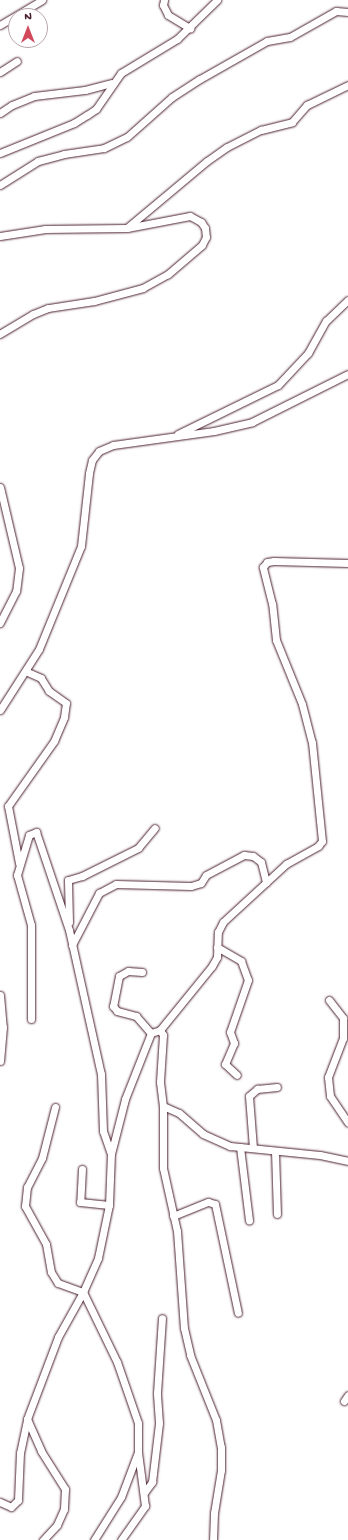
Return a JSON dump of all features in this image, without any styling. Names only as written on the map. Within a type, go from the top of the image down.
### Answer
[{"type":"street","points":[[0,25],[42,0]]},
{"type":"street","points":[[164,0],[163,5],[168,15],[190,28]]},
{"type":"street","points":[[0,153],[74,123],[96,109],[111,83],[121,73],[162,50],[190,28],[218,0]]},
{"type":"street","points":[[0,185],[38,161],[104,148],[121,140],[172,97],[200,79],[267,41],[290,37],[336,11],[348,11]]},
{"type":"street","points":[[0,72],[17,61]]},
{"type":"street","points":[[0,113],[12,105],[34,96],[85,90],[111,83]]},
{"type":"street","points":[[127,228],[183,180],[227,147],[261,130],[292,122],[312,102],[348,85]]},
{"type":"street","points":[[0,236],[45,229],[127,228],[190,216],[201,222],[205,228],[206,237],[202,245],[168,274],[143,288],[94,301],[48,308],[32,314],[0,334]]},
{"type":"street","points":[[176,435],[278,385],[308,353],[326,321],[348,300]]},
{"type":"street","points":[[0,710],[39,649],[81,546],[92,460],[99,451],[113,445],[176,435],[214,431],[252,422],[348,374]]},
{"type":"street","points":[[0,487],[19,568],[16,591],[0,623]]},
{"type":"street","points":[[151,1033],[160,1030],[212,966],[217,957],[218,932],[223,922],[286,864],[318,846],[322,841],[312,743],[302,704],[276,640],[272,604],[263,567],[267,562],[274,561],[348,563]]},
{"type":"street","points":[[25,671],[41,678],[50,691],[66,704],[64,717],[54,741],[8,806],[19,864],[18,881],[31,925],[31,1019]]},
{"type":"street","points":[[69,930],[68,880],[82,876],[138,848],[155,828]]},
{"type":"street","points":[[19,864],[29,835],[36,832],[69,930],[101,1074],[103,1131],[111,1154]]},
{"type":"street","points":[[72,945],[99,893],[116,884],[192,886],[201,883],[206,875],[244,855],[253,856],[260,862],[266,882]]},
{"type":"street","points":[[217,947],[242,961],[248,980],[230,1032],[234,1043],[225,1064],[237,1075]]},
{"type":"street","points":[[142,972],[128,971],[118,976],[113,1006],[117,1010],[136,1016],[151,1033]]},
{"type":"street","points":[[0,995],[3,1027],[0,1061]]},
{"type":"street","points":[[329,1000],[343,1018],[343,1038],[328,1076],[330,1096],[348,1123]]},
{"type":"street","points":[[160,1030],[163,1035],[160,1082],[163,1106],[163,1168],[173,1216],[187,1342],[200,1385],[216,1420],[221,1446],[221,1470],[214,1513],[213,1540]]},
{"type":"street","points":[[0,1502],[11,1506],[18,1500],[20,1453],[27,1419],[58,1337],[83,1292],[98,1258],[109,1205],[111,1154],[125,1099],[151,1033]]},
{"type":"street","points":[[253,1148],[249,1096],[257,1089],[277,1087]]},
{"type":"street","points":[[55,1106],[42,1158],[27,1187],[25,1206],[46,1244],[51,1272],[58,1283],[83,1292],[117,1362],[137,1414],[138,1452],[144,1492],[144,1510],[121,1540]]},
{"type":"street","points":[[163,1106],[179,1113],[203,1134],[230,1146],[347,1160]]},
{"type":"street","points":[[240,1147],[249,1220]]},
{"type":"street","points":[[275,1151],[277,1214]]},
{"type":"street","points":[[82,1169],[80,1202],[109,1205]]},
{"type":"street","points":[[173,1216],[208,1202],[215,1204],[238,1314]]},
{"type":"street","points":[[144,1492],[152,1482],[159,1430],[160,1412],[157,1393],[162,1318]]},
{"type":"street","points":[[27,1419],[41,1451],[65,1489],[64,1509],[58,1526],[44,1540]]},
{"type":"street","points":[[94,1540],[121,1497],[138,1452]]}]
